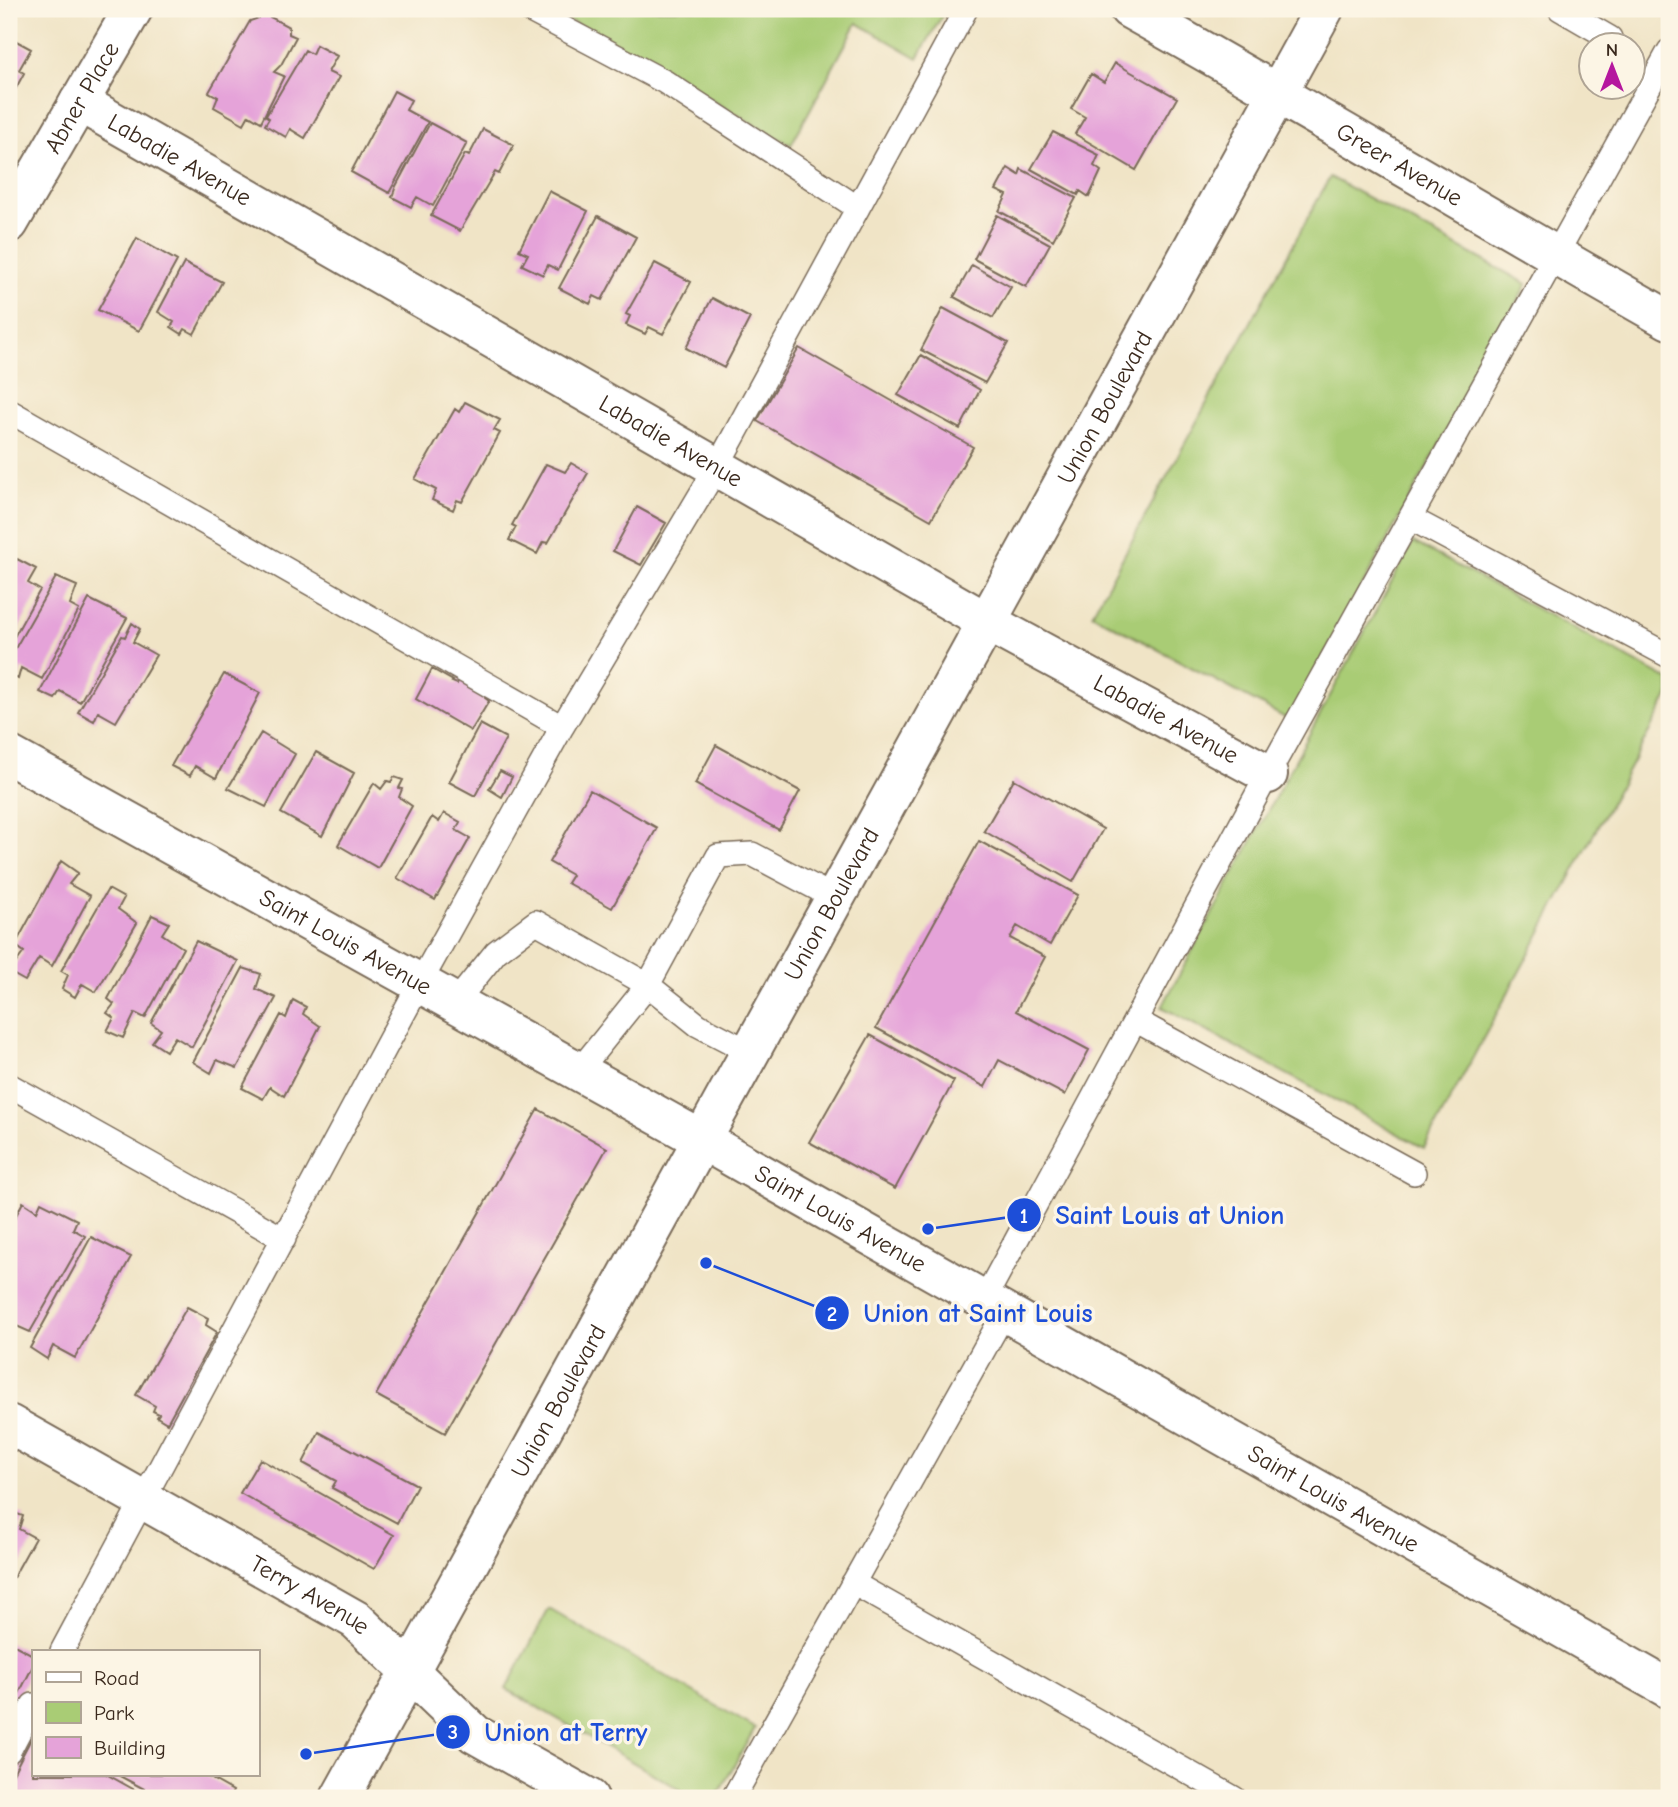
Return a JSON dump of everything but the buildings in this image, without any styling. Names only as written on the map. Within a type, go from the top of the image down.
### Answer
[{"type":"street","name":"Abner Place","points":[[9,223],[133,9]]},
{"type":"street","name":"Greer Avenue","points":[[1129,9],[1278,92],[1555,256],[1669,320]]},
{"type":"street","name":"Union Boulevard","points":[[340,1798],[1324,9]]},
{"type":"street","name":"Labadie Avenue","points":[[79,102],[987,622],[1268,774]]},
{"type":"street","name":"Saint Louis Avenue","points":[[9,755],[702,1140],[1669,1689]]},
{"type":"street","name":"Terry Avenue","points":[[9,1424],[356,1620],[475,1734],[589,1798]]},
{"type":"lane","points":[[527,9],[665,82],[858,208]]},
{"type":"lane","points":[[63,1650],[420,983],[562,727],[717,467],[966,9]]},
{"type":"lane","points":[[1560,9],[1600,32]]},
{"type":"lane","points":[[733,1798],[853,1583],[1135,1020],[1268,774],[1669,51]]},
{"type":"lane","points":[[9,411],[562,727]]},
{"type":"lane","points":[[1410,518],[1669,656]]},
{"type":"lane","points":[[578,1072],[648,985],[718,856],[752,854],[835,898]]},
{"type":"lane","points":[[454,1003],[496,952],[536,922],[648,985],[698,1025],[751,1052]]},
{"type":"lane","points":[[1135,1020],[1414,1173]]},
{"type":"lane","points":[[9,1085],[284,1239]]},
{"type":"lane","points":[[853,1583],[1234,1798]]},
{"type":"lane","points":[[9,1751],[32,1707]]},
{"type":"green space","points":[[549,9],[946,9],[918,58],[857,23],[791,145]]},
{"type":"green space","points":[[1330,177],[1527,284],[1289,720],[1092,614]]},
{"type":"green space","points":[[1413,542],[1669,680],[1669,695],[1424,1148],[1162,1007]]},
{"type":"green space","points":[[549,1609],[755,1728],[716,1798],[695,1798],[506,1689]]},
{"type":"place","name":"Saint Louis at Union","points":[[928,1229]]},
{"type":"place","name":"Union at Saint Louis","points":[[706,1263]]},
{"type":"place","name":"Union at Terry","points":[[306,1754]]}]
